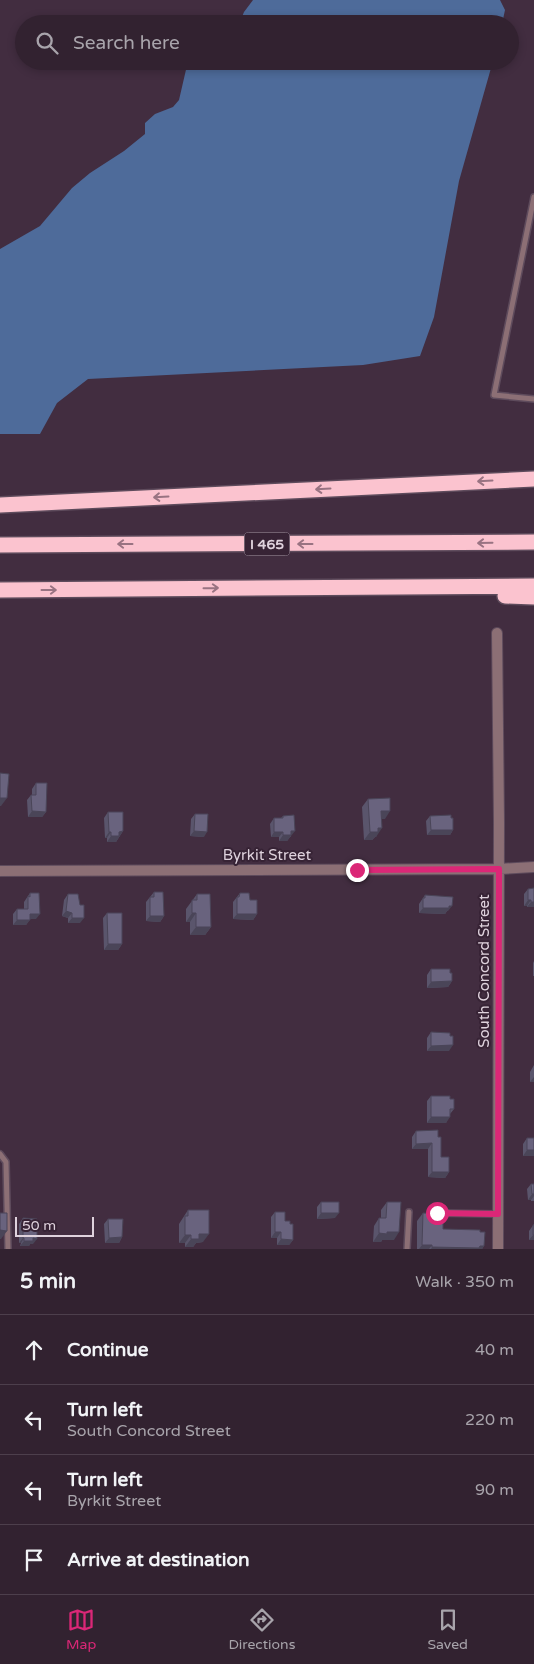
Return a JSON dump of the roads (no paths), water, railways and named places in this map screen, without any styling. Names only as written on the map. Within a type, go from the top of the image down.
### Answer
[{"type":"highway","points":[[0,505],[534,479]]},
{"type":"highway","name":"I 465","points":[[0,545],[534,542]]},
{"type":"highway","points":[[0,590],[534,586]]},
{"type":"highway","points":[[292,587],[534,597]]},
{"type":"street","name":"South Concord Street","points":[[497,633],[499,869],[498,1249]]},
{"type":"street","name":"Byrkit Street","points":[[0,871],[499,869],[534,867]]},
{"type":"lane","points":[[534,197],[494,395],[534,399]]},
{"type":"lane","points":[[0,1154],[6,1162],[8,1249]]},
{"type":"lane","points":[[407,1249],[409,1212]]},
{"type":"lane","points":[[437,1213],[498,1214]]},
{"type":"water","points":[[253,0],[500,0],[505,10],[504,15],[243,15]]},
{"type":"water","points":[[186,70],[490,70],[459,181],[434,317],[420,356],[363,365],[88,379],[57,403],[40,434],[0,434],[0,249],[40,226],[72,188],[145,134],[145,123],[155,114],[173,107],[179,100]]}]
